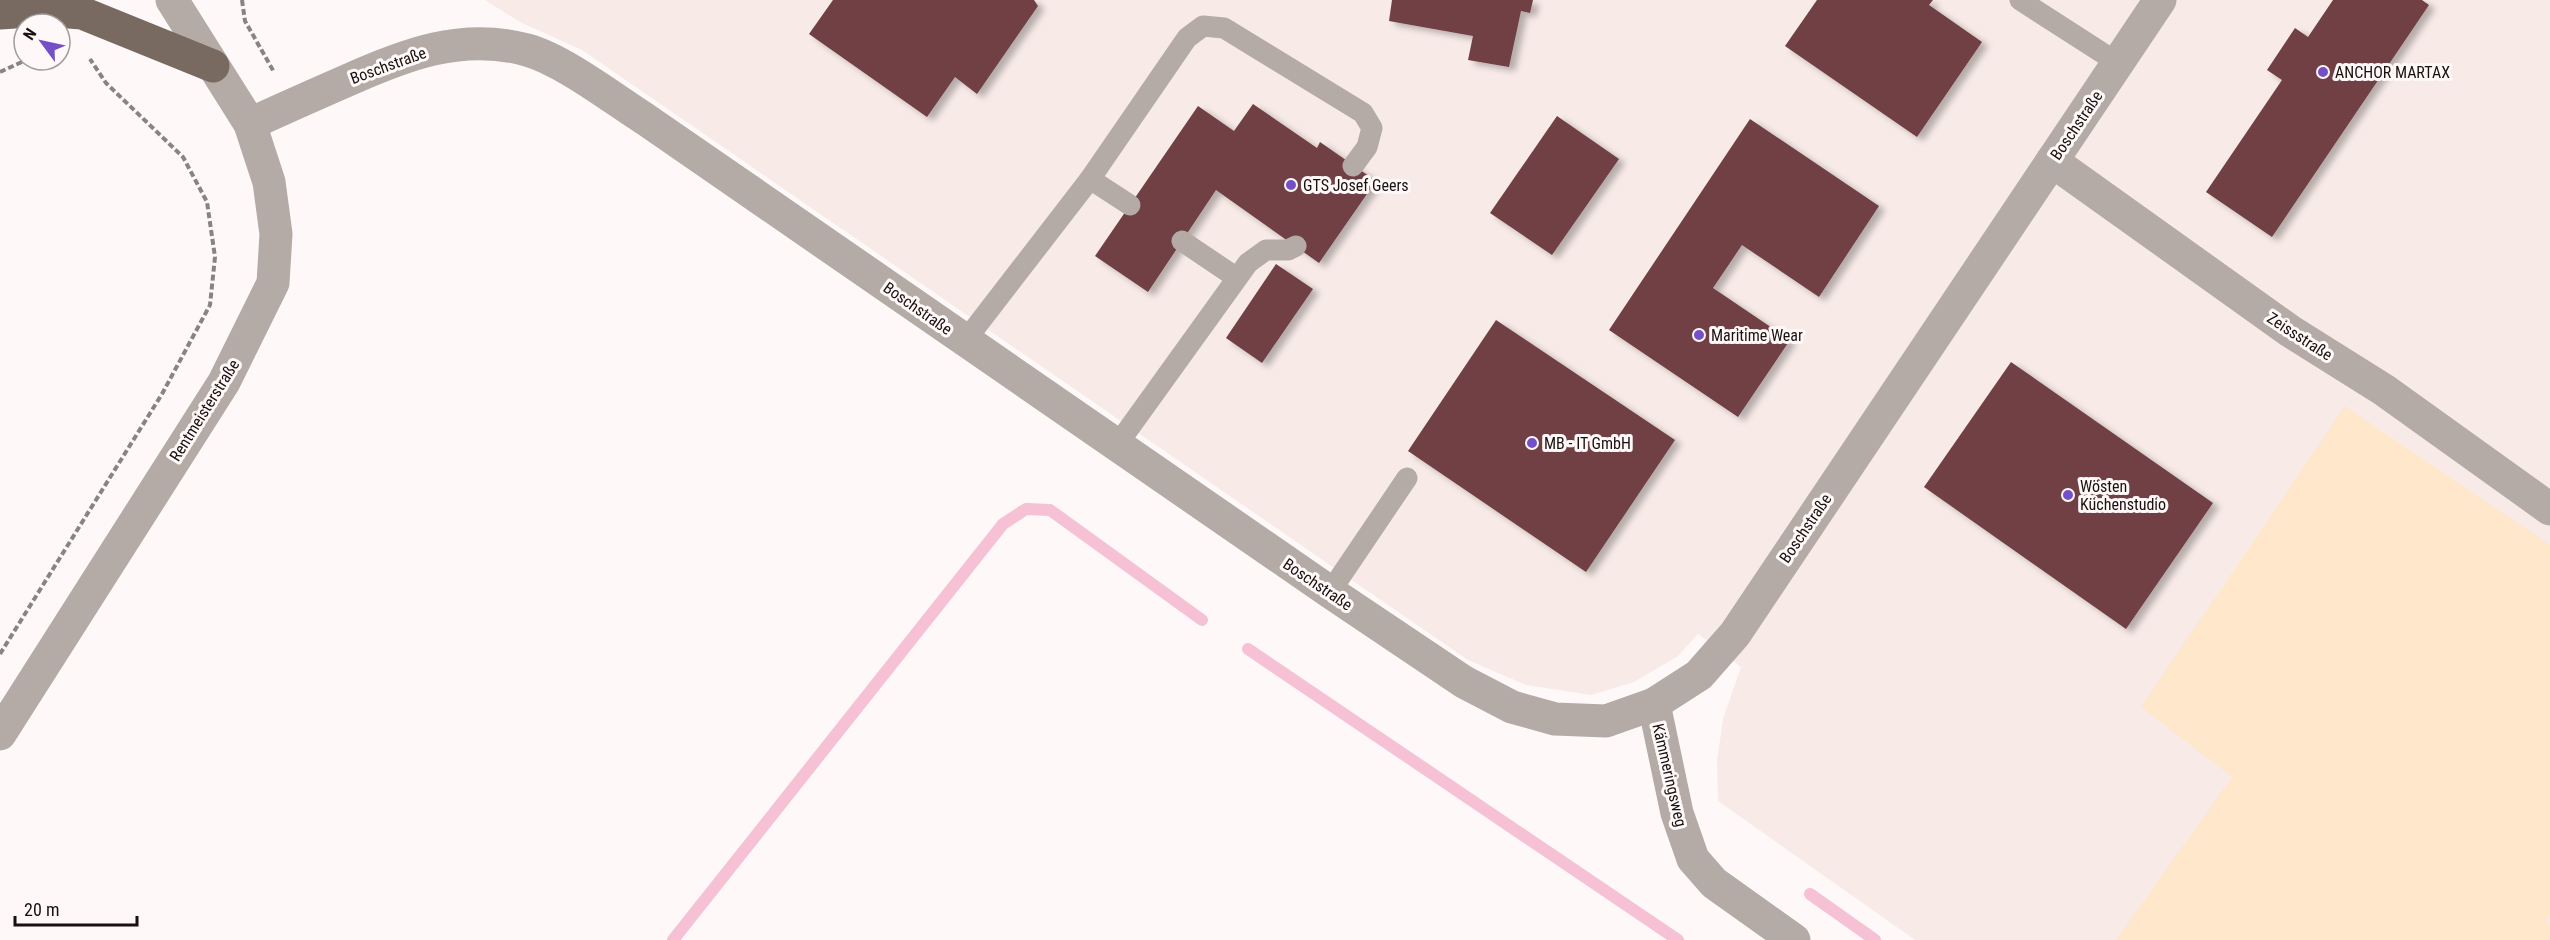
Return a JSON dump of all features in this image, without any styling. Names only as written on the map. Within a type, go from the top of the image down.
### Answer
[{"type":"main road","points":[[0,13],[44,10],[82,13],[213,66]]},
{"type":"street","name":"Rentmeisterstraße","points":[[0,734],[225,382],[273,283],[276,234],[269,182],[250,124],[172,0]]},
{"type":"street","name":"Boschstraße","points":[[250,124],[401,57],[448,45],[489,44],[528,50],[571,71],[636,113],[1464,682],[1512,707],[1555,719],[1606,721],[1654,704],[1699,675],[1735,634],[2160,0]]},
{"type":"street","name":"Zeissstraße","points":[[2052,161],[2290,331],[2384,390],[2550,509]]},
{"type":"street","name":"Kämmeringsweg","points":[[1654,704],[1677,813],[1693,859],[1714,883],[1794,940]]},
{"type":"lane","points":[[2020,0],[2118,63]]},
{"type":"lane","points":[[965,341],[1090,179],[1187,38],[1203,26],[1224,28],[1364,113],[1372,128],[1366,147],[1353,165]]},
{"type":"lane","points":[[1090,179],[1130,205]]},
{"type":"lane","points":[[1182,241],[1237,278]]},
{"type":"lane","points":[[1117,445],[1248,263],[1266,250],[1288,250],[1296,246]]},
{"type":"lane","points":[[1330,592],[1407,478]]},
{"type":"path","points":[[0,654],[162,394],[210,305],[215,257],[207,202],[183,157],[106,83],[88,52]]},
{"type":"shaded area","points":[[485,0],[2550,0],[2550,940],[1915,940],[1718,801],[1717,761],[1723,719],[1741,667],[1698,634],[1678,656],[1634,682],[1591,695],[1526,685],[1468,660],[582,50],[520,22]]},
{"type":"shaded area","points":[[2345,406],[2550,545],[2550,916],[2546,921],[2550,924],[2550,940],[2116,940],[2232,777],[2141,707]]},
{"type":"building","points":[[833,0],[1034,0],[1038,6],[977,94],[955,77],[927,117],[809,34]]},
{"type":"building","points":[[1392,0],[1533,0],[1530,13],[1521,11],[1509,67],[1468,60],[1473,36],[1389,21]]},
{"type":"building","points":[[1817,0],[1933,0],[1929,5],[1982,42],[1917,137],[1785,46]]},
{"type":"building","points":[[2333,0],[2422,0],[2429,5],[2272,237],[2206,192],[2282,80],[2267,70],[2295,28],[2308,37]]},
{"type":"building","points":[[1253,104],[1317,148],[1320,142],[1376,181],[1319,263],[1216,190],[1148,292],[1095,256],[1198,106],[1234,131]]},
{"type":"building","points":[[1557,116],[1619,159],[1552,255],[1490,213]]},
{"type":"building","points":[[1750,119],[1879,206],[1819,297],[1742,245],[1713,288],[1790,340],[1738,417],[1609,330]]},
{"type":"building","points":[[1276,264],[1313,289],[1262,363],[1226,338]]},
{"type":"building","points":[[1496,320],[1675,440],[1586,572],[1408,451]]},
{"type":"building","name":"Wösten Küchenstudio","points":[[2011,362],[2213,503],[2126,629],[1924,487]]},
{"type":"waterway","points":[[673,940],[1003,524],[1026,509],[1050,510],[1202,620]]},
{"type":"waterway","points":[[1248,649],[1678,940]]},
{"type":"waterway","points":[[1810,894],[1875,940]]},
{"type":"place","name":"ANCHOR MARTAX","points":[[2323,72]]},
{"type":"place","name":"GTS Josef Geers","points":[[1291,185]]},
{"type":"place","name":"Maritime Wear","points":[[1699,335]]},
{"type":"place","name":"MB - IT GmbH","points":[[1532,443]]},
{"type":"place","name":"Wösten Küchenstudio","points":[[2068,495]]}]
